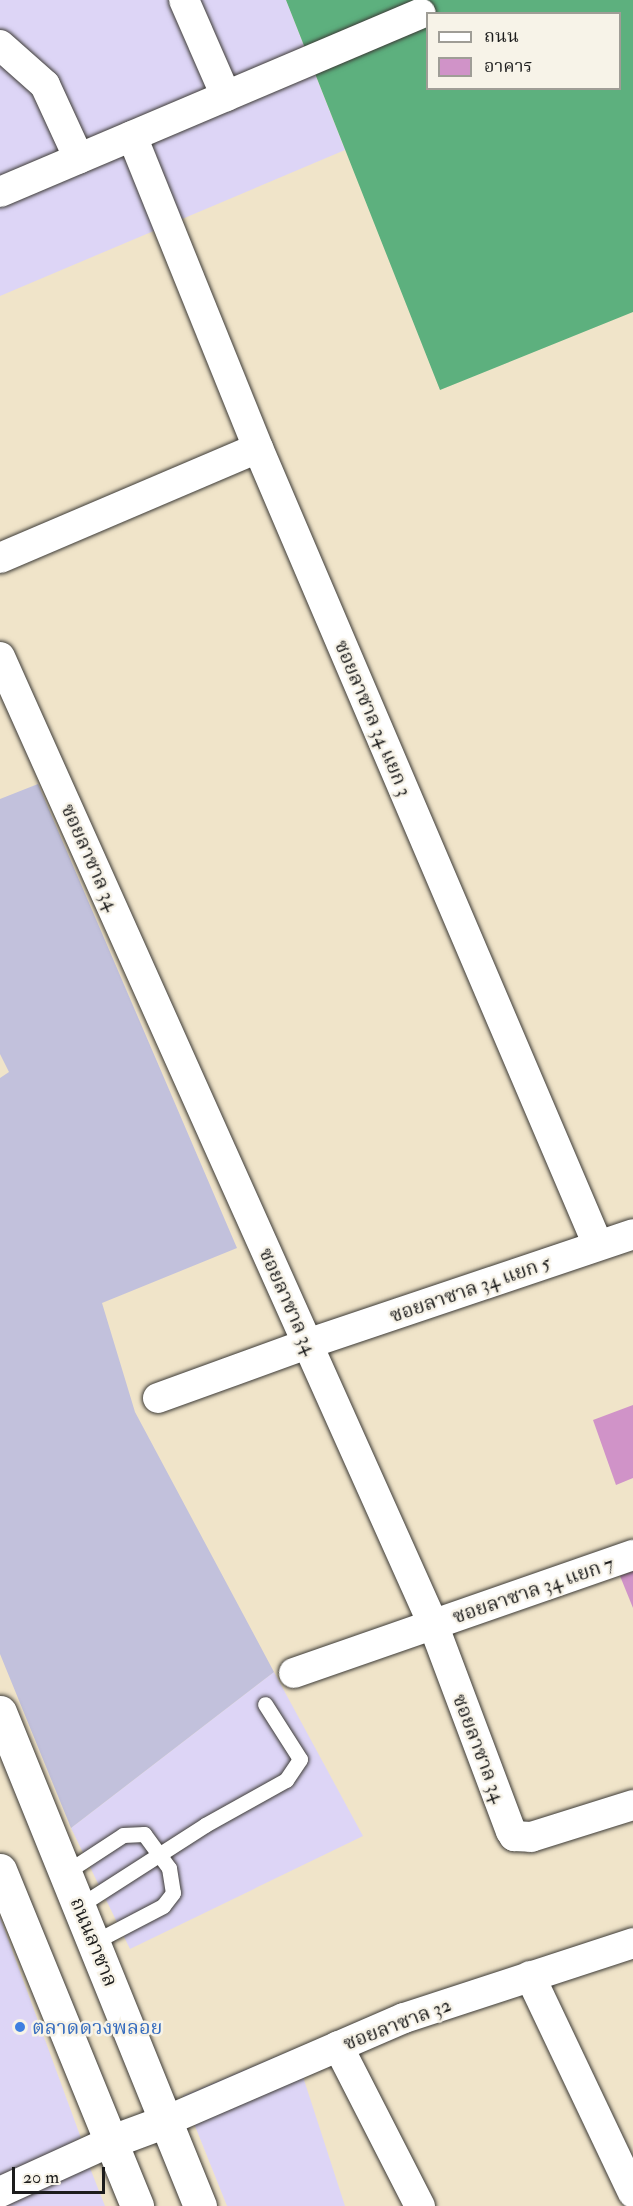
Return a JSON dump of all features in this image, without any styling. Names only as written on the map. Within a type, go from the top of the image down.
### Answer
[{"type":"street","points":[[184,0],[226,96]]},
{"type":"street","points":[[0,192],[421,13]]},
{"type":"street","points":[[0,45],[45,85],[79,159]]},
{"type":"street","name":"ซอยลาซาล 34 แยก 3","points":[[132,136],[258,448],[598,1245]]},
{"type":"street","points":[[0,558],[258,448]]},
{"type":"street","name":"ซอยลาซาล 34","points":[[0,657],[432,1624],[514,1836],[531,1837],[633,1805]]},
{"type":"street","name":"ซอยลาซาล 34 แยก 5","points":[[158,1398],[307,1344],[633,1234]]},
{"type":"street","name":"ซอยลาซาล 34 แยก 7","points":[[294,1673],[633,1555]]},
{"type":"street","name":"ถนนลาซาล","points":[[0,1712],[200,2206]]},
{"type":"street","points":[[0,1870],[137,2206]]},
{"type":"street","name":"ซอยลาซาล 32","points":[[166,2121],[404,2018],[633,1943]]},
{"type":"street","points":[[530,1976],[633,2193]]},
{"type":"street","points":[[338,2046],[420,2206]]},
{"type":"street","points":[[0,2192],[112,2140],[166,2121]]},
{"type":"lane","points":[[79,1906],[205,1825],[286,1780],[300,1759],[265,1704]]},
{"type":"lane","points":[[65,1873],[123,1835],[144,1834],[169,1868],[173,1893],[163,1906],[94,1942]]},
{"type":"shaded area","points":[[0,0],[286,0],[345,150],[0,296]]},
{"type":"shaded area","points":[[38,784],[237,1248],[102,1303],[135,1412],[274,1672],[71,1828],[0,1654],[0,1078],[9,1072],[0,1054],[0,799]]},
{"type":"shaded area","points":[[274,1672],[363,1836],[130,1949],[71,1828]]},
{"type":"shaded area","name":"ตลาดดวงพลอย","points":[[0,1917],[81,2138],[0,2179]]},
{"type":"shaded area","points":[[294,2049],[345,2206],[227,2206],[183,2096]]},
{"type":"shaded area","points":[[88,2163],[105,2206],[0,2206]]},
{"type":"green space","points":[[286,0],[633,0],[633,312],[440,390]]},
{"type":"building","points":[[633,1405],[633,1478],[616,1485],[593,1420]]},
{"type":"building","points":[[633,1571],[633,1608],[620,1576]]},
{"type":"place","name":"ตลาดดวงพลอย","points":[[20,2027]]}]
